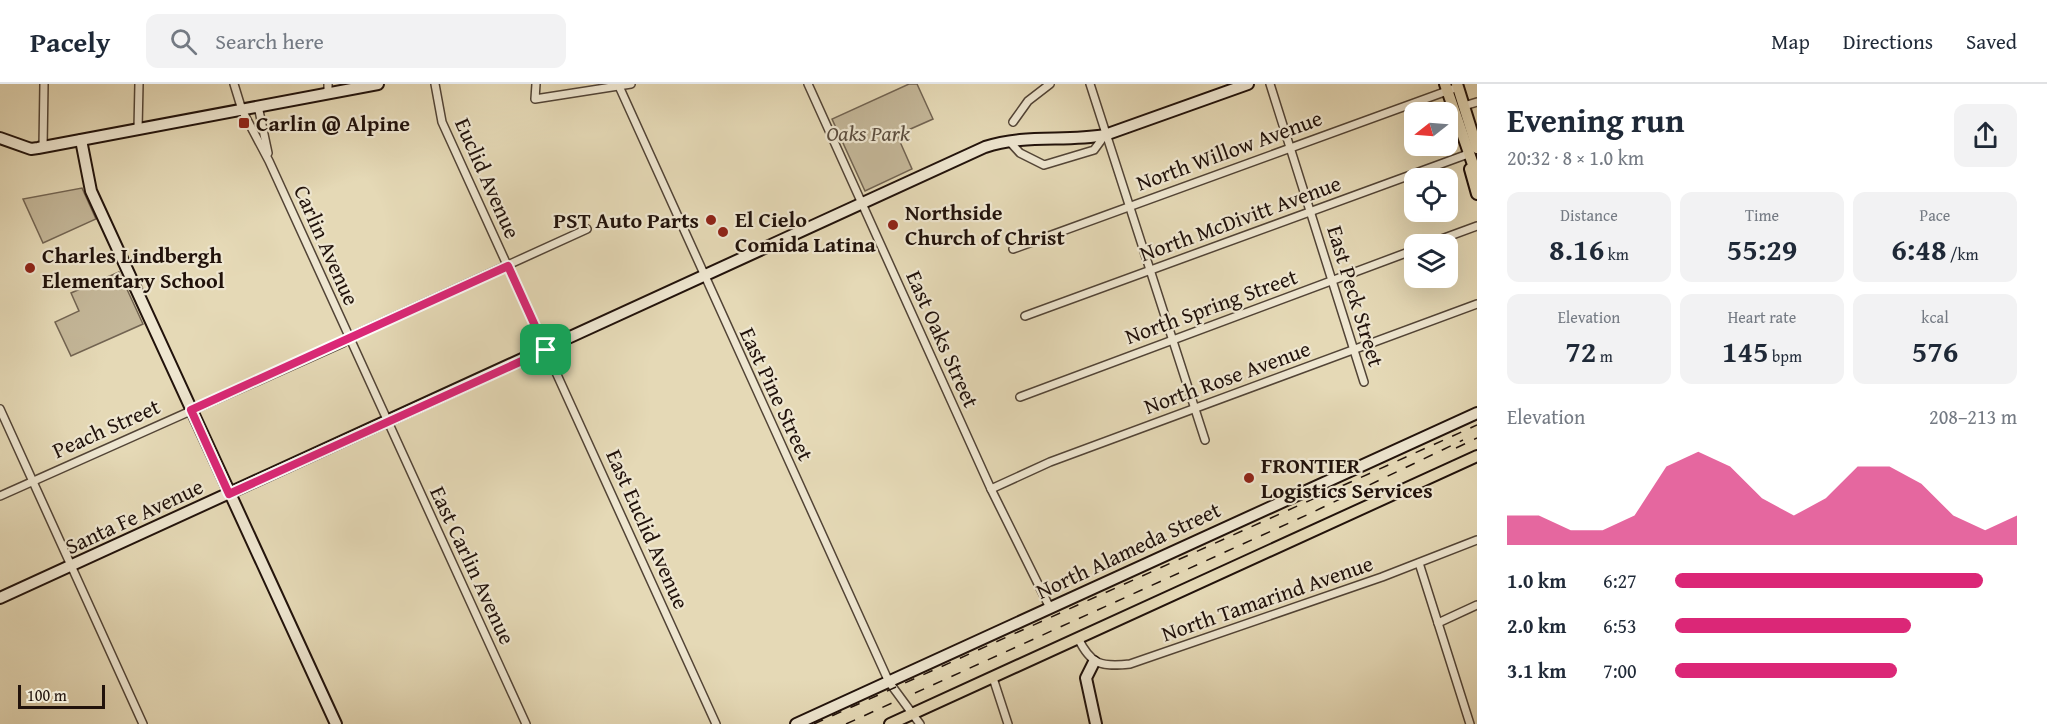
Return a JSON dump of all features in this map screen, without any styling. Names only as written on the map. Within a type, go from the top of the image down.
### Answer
[{"type":"main road","points":[[1452,86],[1464,106],[1477,138]]},
{"type":"main road","points":[[1452,86],[1472,151],[1477,176]]},
{"type":"main road","points":[[1471,126],[1477,194]]},
{"type":"main road","points":[[890,724],[1477,456]]},
{"type":"street","points":[[43,147],[44,84]]},
{"type":"street","points":[[138,129],[139,84]]},
{"type":"street","name":"Carlin Avenue","points":[[234,84],[242,110],[269,161],[388,422]]},
{"type":"street","points":[[0,138],[31,148],[43,147],[242,110],[328,89],[378,84]]},
{"type":"street","name":"Euclid Avenue","points":[[435,84],[442,122],[546,350]]},
{"type":"street","points":[[536,84],[535,99],[631,84]]},
{"type":"street","name":"East Oaks Street","points":[[808,84],[991,489],[1050,608]]},
{"type":"street","points":[[1013,122],[1028,101],[1050,84]]},
{"type":"street","points":[[1090,84],[1193,409],[1205,440]]},
{"type":"street","points":[[1009,141],[1020,153],[1044,165],[1094,150],[1105,135],[1248,84]]},
{"type":"street","name":"East Peck Street","points":[[1270,84],[1364,382]]},
{"type":"street","name":"East Pine Street","points":[[618,85],[889,682],[920,724]]},
{"type":"street","name":"North Willow Avenue","points":[[1013,249],[1452,86]]},
{"type":"street","points":[[1464,106],[1477,102]]},
{"type":"street","points":[[258,106],[269,161]]},
{"type":"street","name":"Santa Fe Avenue","points":[[0,598],[546,350],[985,147],[1009,141],[1105,135]]},
{"type":"street","points":[[81,140],[91,191],[336,724]]},
{"type":"street","name":"North McDivitt Avenue","points":[[1025,316],[1472,151]]},
{"type":"street","points":[[1455,234],[1477,226]]},
{"type":"street","name":"Peach Street","points":[[0,496],[587,229]]},
{"type":"street","name":"North Spring Street","points":[[1020,397],[1404,254]]},
{"type":"street","name":"North Rose Avenue","points":[[991,489],[1050,462],[1477,304]]},
{"type":"street","name":"East Euclid Avenue","points":[[546,350],[716,724]]},
{"type":"street","points":[[0,409],[143,724]]},
{"type":"street","name":"North Alameda Street","points":[[796,724],[1477,412]]},
{"type":"street","name":"East Carlin Avenue","points":[[388,422],[526,724]]},
{"type":"street","name":"North Tamarind Avenue","points":[[1094,662],[1118,665],[1143,661],[1419,563],[1477,540]]},
{"type":"street","points":[[1419,563],[1470,724]]},
{"type":"street","points":[[1438,624],[1477,605]]},
{"type":"street","points":[[1078,638],[1088,657],[1094,662],[1086,678],[1096,724]]},
{"type":"street","points":[[993,678],[1008,724]]},
{"type":"green space","name":"Oaks Park","points":[[909,84],[917,84],[933,119],[897,135],[912,169],[865,191],[832,119]]},
{"type":"green space","points":[[82,188],[96,219],[43,243],[23,199]]},
{"type":"green space","points":[[119,272],[143,324],[71,356],[55,322],[79,311],[71,293]]},
{"type":"railway","points":[[814,724],[1477,425]]},
{"type":"railway","points":[[1456,448],[1477,438]]},
{"type":"railway","points":[[915,693],[1311,513],[1463,440]]},
{"type":"railway","points":[[846,724],[892,703]]},
{"type":"place","name":"Carlin @ Alpine","points":[[244,123]]},
{"type":"place","name":"PST Auto Parts","points":[[711,220]]},
{"type":"place","name":"Northside Church of Christ","points":[[893,225]]},
{"type":"place","name":"El Cielo Comida Latina","points":[[723,232]]},
{"type":"place","name":"Charles Lindbergh Elementary School","points":[[30,268]]},
{"type":"place","name":"FRONTIER Logistics Services","points":[[1249,478]]},
{"type":"route","points":[[508,266],[546,350],[229,494],[191,410],[262,380],[343,343],[354,335],[508,266]]}]
